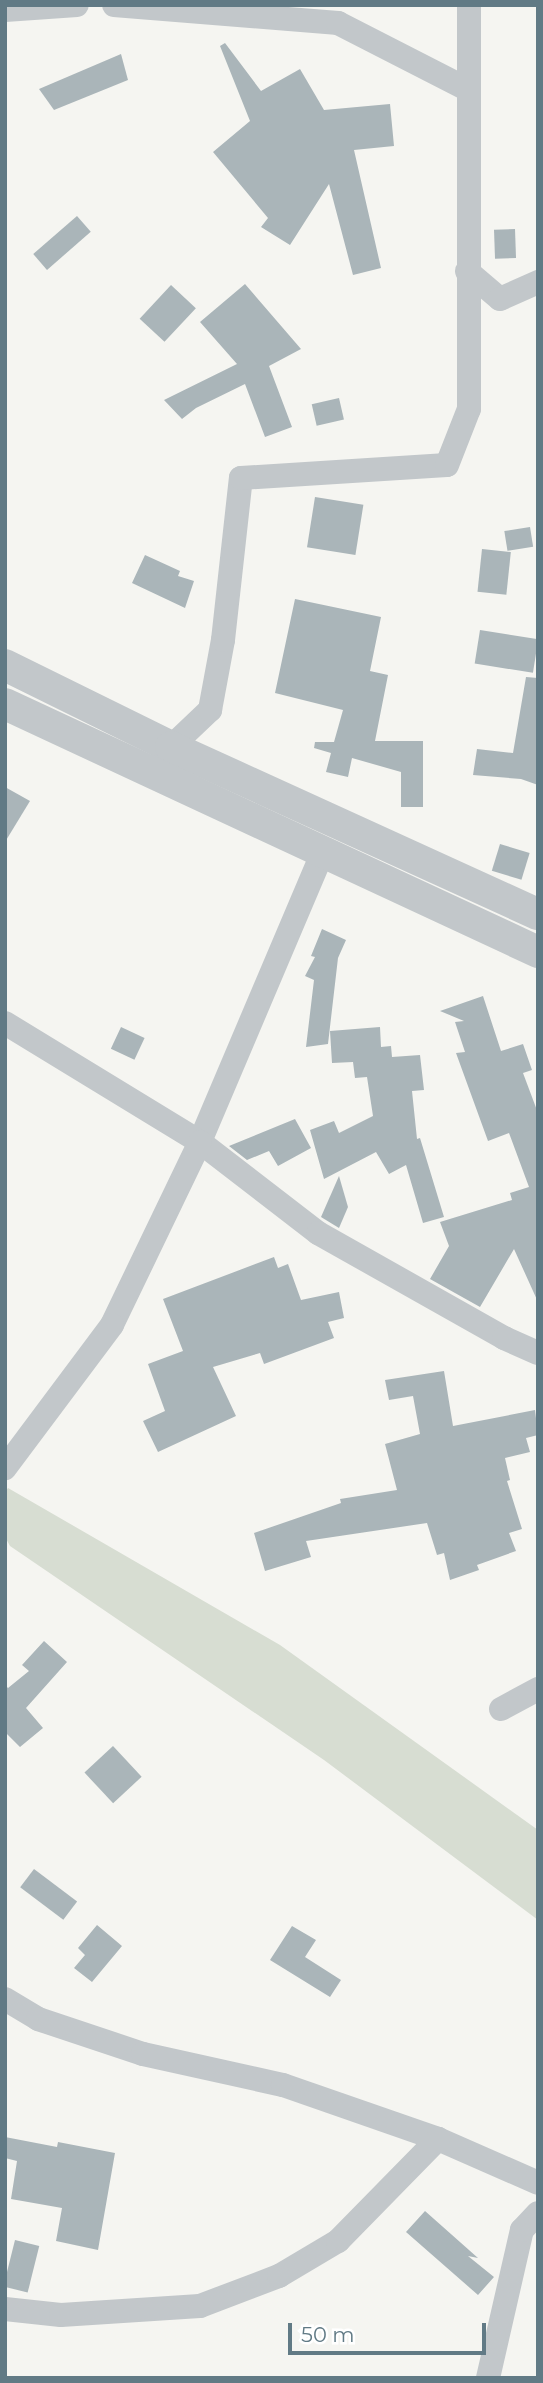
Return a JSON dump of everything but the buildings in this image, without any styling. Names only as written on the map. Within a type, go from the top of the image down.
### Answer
[{"type":"street","points":[[5,10],[77,5]]},
{"type":"street","points":[[114,5],[331,14],[469,90]]},
{"type":"street","points":[[172,747],[210,710],[223,640],[241,478],[447,465],[469,410],[469,5]]},
{"type":"street","points":[[467,271],[500,299],[538,282]]},
{"type":"street","points":[[5,665],[172,747],[538,915]]},
{"type":"street","points":[[5,704],[322,854],[538,952]]},
{"type":"street","points":[[5,1468],[112,1325],[200,1142],[322,854]]},
{"type":"street","points":[[5,1023],[200,1142],[318,1233],[504,1338],[538,1353]]},
{"type":"street","points":[[500,1709],[538,1689]]},
{"type":"street","points":[[5,1999],[38,2019],[143,2054],[283,2085],[438,2139],[538,2183]]},
{"type":"street","points":[[5,2309],[61,2315],[200,2306],[279,2276],[338,2241],[438,2139]]},
{"type":"street","points":[[488,2378],[522,2230],[538,2213]]},
{"type":"shaded area","points":[[8,1488],[280,1645],[538,1830],[538,1920],[324,1760],[10,1546],[5,1537],[5,1492]]}]
